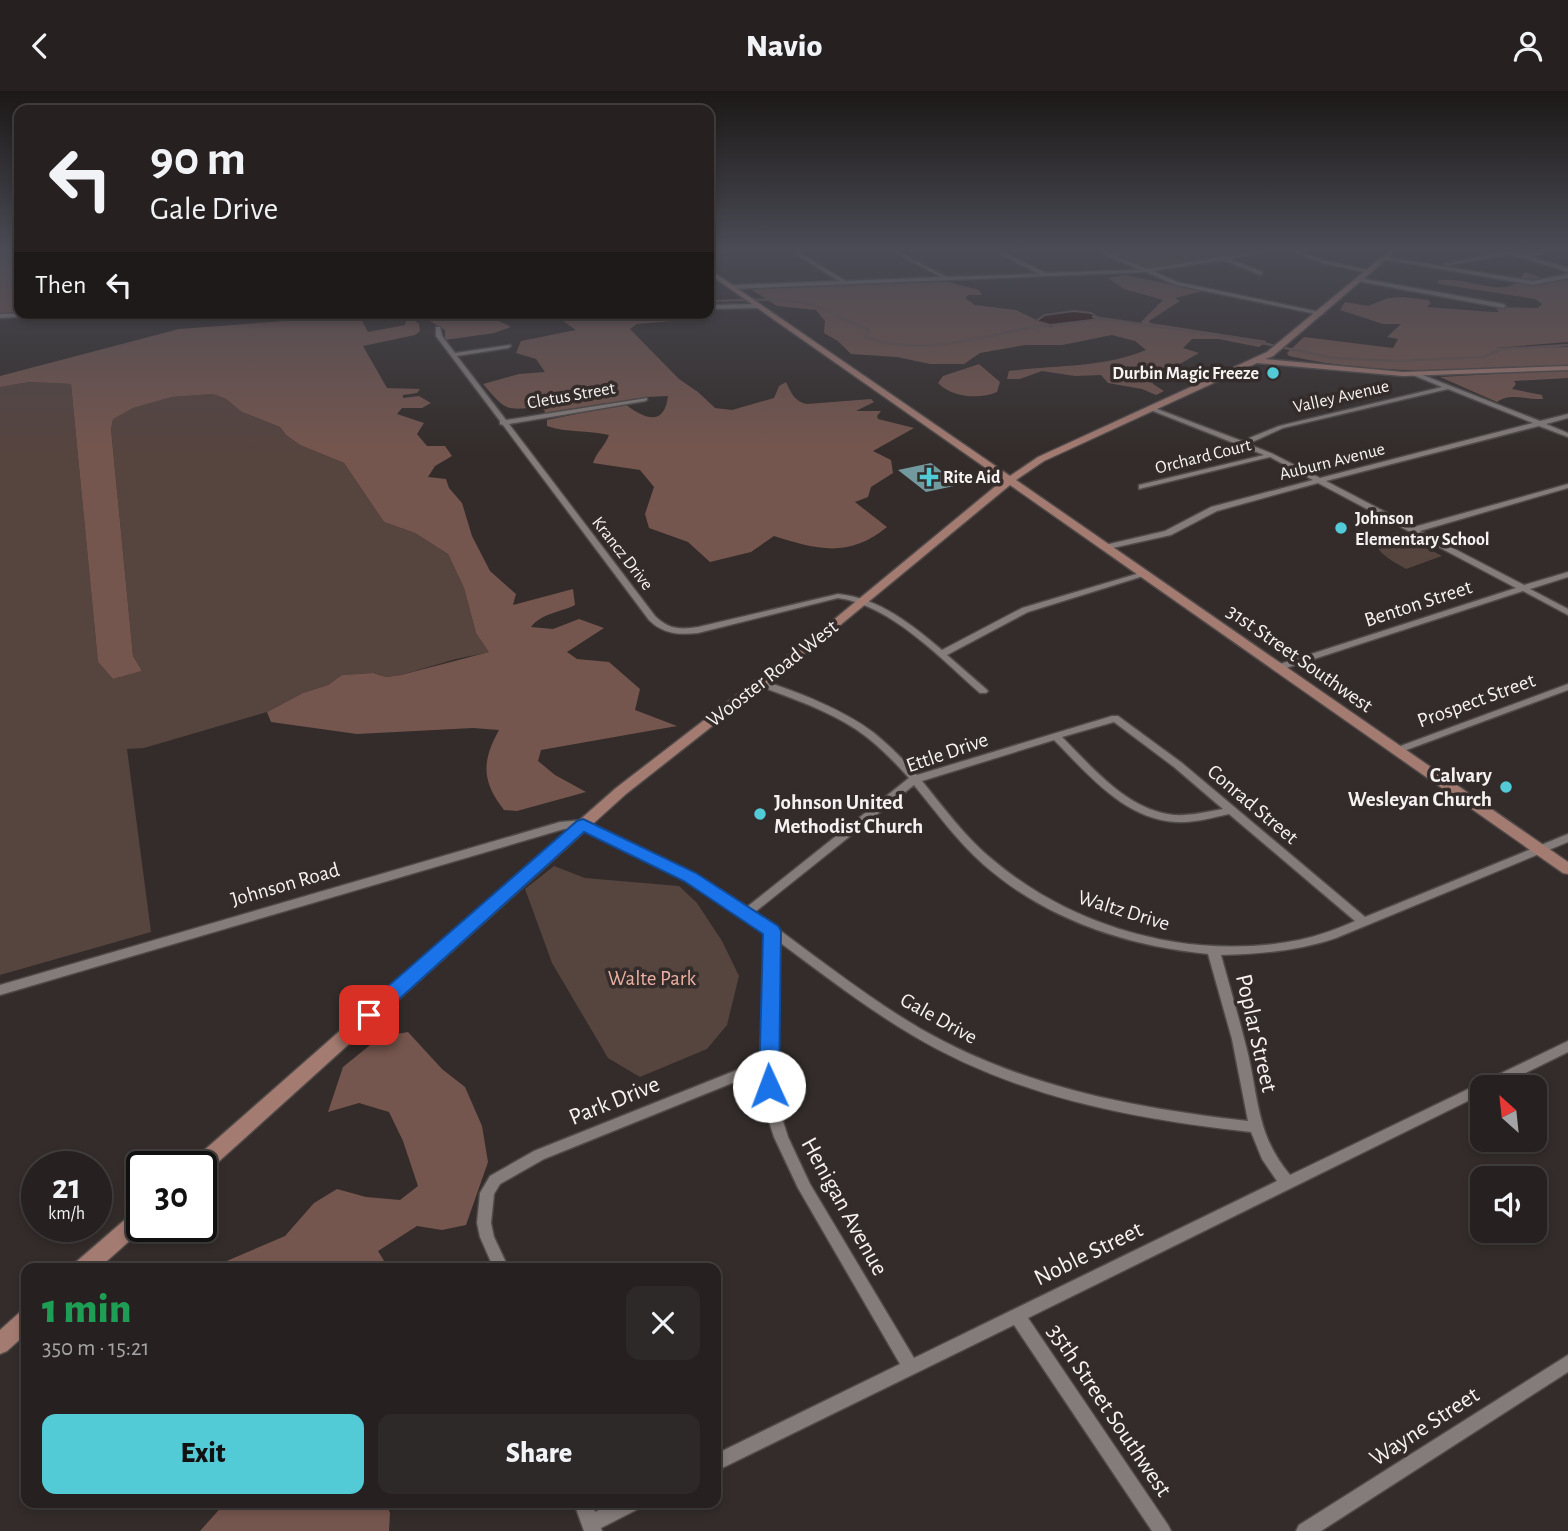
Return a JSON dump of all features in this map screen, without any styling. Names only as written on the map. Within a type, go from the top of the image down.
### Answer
[{"type":"main road","name":"31st Street Southwest","points":[[775,318],[1568,869]]},
{"type":"main road","name":"Wooster Road West","points":[[217,1151],[583,824],[1010,480],[1041,459],[1276,350],[1315,318]]},
{"type":"main road","points":[[1257,360],[1415,375],[1568,368]]},
{"type":"main road","points":[[90,1263],[126,1231]]},
{"type":"main road","points":[[0,1344],[21,1325]]},
{"type":"street","name":"Krancz Drive","points":[[438,328],[439,336],[502,423],[652,618],[664,629],[677,633],[698,630],[838,596],[864,600]]},
{"type":"street","points":[[453,355],[508,346]]},
{"type":"street","points":[[1415,375],[1568,435]]},
{"type":"street","name":"Valley Avenue","points":[[1243,443],[1281,427],[1449,387]]},
{"type":"street","name":"Cletus Street","points":[[502,423],[645,398]]},
{"type":"street","points":[[1150,408],[1271,455],[1568,612]]},
{"type":"street","name":"Auburn Avenue","points":[[1108,547],[1168,533],[1220,507],[1568,416]]},
{"type":"street","name":"Orchard Court","points":[[1142,487],[1271,455]]},
{"type":"street","points":[[1413,530],[1568,486]]},
{"type":"street","points":[[940,655],[1025,610],[1146,574]]},
{"type":"street","name":"Benton Street","points":[[1280,667],[1568,574]]},
{"type":"street","points":[[864,600],[901,623],[983,691]]},
{"type":"street","name":"Waltz Drive","points":[[760,683],[863,729],[883,746],[981,856],[1035,897],[1108,930],[1177,946],[1247,950],[1299,945],[1363,922],[1568,838]]},
{"type":"street","name":"Prospect Street","points":[[1398,750],[1568,687]]},
{"type":"street","name":"Ettle Drive","points":[[747,913],[913,780],[1115,718]]},
{"type":"street","name":"Conrad Street","points":[[1115,718],[1231,810],[1363,922]]},
{"type":"street","points":[[1055,736],[1120,797],[1149,814],[1174,820],[1198,819],[1231,810]]},
{"type":"street","name":"Gale Drive","points":[[583,824],[690,877],[747,913],[897,1021],[947,1049],[997,1072],[1046,1090],[1118,1109],[1172,1119],[1254,1127]]},
{"type":"street","name":"Johnson Road","points":[[0,989],[564,825],[583,824]]},
{"type":"street","name":"Henigan Avenue","points":[[772,931],[768,1063],[773,1112],[786,1150],[805,1188],[911,1367]]},
{"type":"street","name":"Poplar Street","points":[[1213,949],[1245,1069],[1254,1127]]},
{"type":"street","name":"Noble Street","points":[[1508,1075],[1568,1046]]},
{"type":"street","name":"Park Drive","points":[[499,1263],[487,1237],[484,1223],[486,1193],[495,1180],[539,1155],[768,1063]]},
{"type":"street","name":"Noble Street","points":[[721,1461],[1470,1093]]},
{"type":"street","points":[[1254,1127],[1266,1156],[1287,1183]]},
{"type":"street","name":"35th Street Southwest","points":[[1017,1316],[1162,1531]]},
{"type":"street","name":"Wayne Street","points":[[1306,1531],[1568,1363]]},
{"type":"street","points":[[585,1508],[592,1527],[624,1508]]},
{"type":"green space","points":[[29,382],[71,384],[98,662],[113,679],[142,671],[133,656],[111,429],[113,418],[133,408],[172,397],[213,394],[226,399],[242,412],[280,427],[300,445],[344,463],[384,522],[415,533],[448,554],[464,588],[476,633],[490,652],[401,675],[342,675],[328,685],[303,693],[267,712],[144,748],[127,749],[151,932],[0,975],[0,387]]},
{"type":"green space","points":[[1397,532],[1442,556],[1406,569],[1384,555],[1375,542],[1383,536]]},
{"type":"green space","name":"Walte Park","points":[[554,866],[585,878],[679,886],[697,903],[722,941],[739,976],[727,1025],[707,1049],[640,1077],[608,1058],[552,963],[525,889]]},
{"type":"shaded area","points":[[823,318],[1033,318],[1051,327],[1087,318],[1144,325],[1141,322],[1145,318],[1153,318],[1150,323],[1267,341],[1259,347],[1219,339],[1192,339],[1183,348],[1199,353],[1152,380],[1153,384],[1164,391],[1156,395],[1142,389],[1108,383],[1101,375],[1075,376],[1042,371],[1020,379],[1007,379],[1009,371],[1096,363],[1146,350],[1135,341],[1112,335],[1062,345],[1025,345],[980,353],[964,364],[930,364],[897,357],[851,354],[838,341],[824,333]]},
{"type":"shaded area","points":[[1040,318],[1100,319],[1050,325],[1036,321]]},
{"type":"shaded area","points":[[1365,318],[1568,318],[1568,342],[1495,348],[1568,347],[1568,366],[1463,370],[1393,369],[1324,363],[1289,356],[1287,353],[1304,337],[1393,348],[1398,339],[1387,337],[1401,324],[1383,324]]},
{"type":"shaded area","points":[[312,319],[368,319],[362,321],[368,332],[405,325],[406,321],[414,320],[419,324],[420,331],[415,335],[363,346],[387,388],[420,389],[417,393],[403,395],[403,398],[419,396],[431,403],[422,408],[402,408],[397,414],[424,423],[417,434],[427,446],[445,446],[452,456],[435,466],[428,477],[446,479],[449,488],[462,503],[472,536],[490,571],[516,594],[513,605],[573,589],[575,605],[546,616],[531,627],[553,629],[579,619],[604,628],[567,652],[577,659],[609,662],[640,689],[635,710],[677,726],[541,750],[538,761],[555,775],[586,792],[517,811],[504,810],[496,800],[486,771],[489,751],[499,730],[473,728],[357,734],[271,722],[267,712],[303,693],[328,685],[342,675],[401,675],[489,652],[476,633],[464,588],[448,554],[415,533],[384,522],[344,463],[300,445],[280,427],[242,412],[226,399],[213,394],[172,397],[133,408],[113,419],[111,429],[133,656],[142,671],[113,679],[98,662],[71,384],[29,382],[0,387],[0,376],[179,329]]},
{"type":"shaded area","points":[[426,319],[495,319],[511,327],[494,333],[445,340],[445,330]]},
{"type":"shaded area","points":[[684,320],[637,324],[630,329],[679,379],[715,408],[732,410],[774,398],[779,386],[786,382],[796,399],[807,404],[871,399],[874,402],[856,411],[881,411],[878,419],[914,428],[873,451],[891,460],[893,473],[871,487],[868,497],[855,502],[887,527],[859,544],[845,547],[804,545],[774,536],[751,552],[710,562],[688,542],[649,528],[645,514],[654,487],[640,470],[593,463],[609,435],[555,428],[547,426],[547,420],[625,404],[645,416],[657,416],[666,406],[668,396],[646,397],[543,416],[545,411],[542,407],[521,409],[502,404],[483,384],[519,374],[545,372],[536,359],[516,353],[521,341],[576,330],[563,321]]},
{"type":"shaded area","points":[[979,364],[1000,382],[997,392],[966,396],[950,391],[938,383],[943,376]]},
{"type":"shaded area","points":[[1568,370],[1568,378],[1514,381],[1516,384],[1512,389],[1542,395],[1543,399],[1507,397],[1497,402],[1440,377]]},
{"type":"shaded area","points":[[408,1032],[442,1069],[465,1087],[482,1126],[488,1162],[466,1225],[442,1230],[417,1226],[378,1251],[385,1263],[222,1263],[285,1236],[314,1203],[337,1189],[366,1197],[400,1200],[418,1186],[403,1141],[389,1112],[359,1103],[328,1112],[343,1067],[380,1037]]},
{"type":"shaded area","points":[[221,1508],[388,1508],[390,1513],[389,1531],[200,1531]]},
{"type":"building","name":"Rite Aid","points":[[931,463],[959,485],[926,492],[898,470]]},
{"type":"waterway","points":[[841,318],[869,330],[865,337],[910,346],[956,343],[1046,325]]},
{"type":"waterway","points":[[1101,318],[1243,339],[1333,358],[1398,361],[1483,357],[1502,349],[1568,345]]},
{"type":"place","name":"Durbin Magic Freeze","points":[[1273,373]]},
{"type":"place","name":"Rite Aid","points":[[929,477]]},
{"type":"place","name":"Johnson Elementary School","points":[[1341,528]]},
{"type":"place","name":"Calvary Wesleyan Church","points":[[1506,787]]},
{"type":"place","name":"Johnson United Methodist Church","points":[[760,814]]},
{"type":"route","points":[[369,1015],[583,824],[690,877],[772,931],[769,1086]]}]
